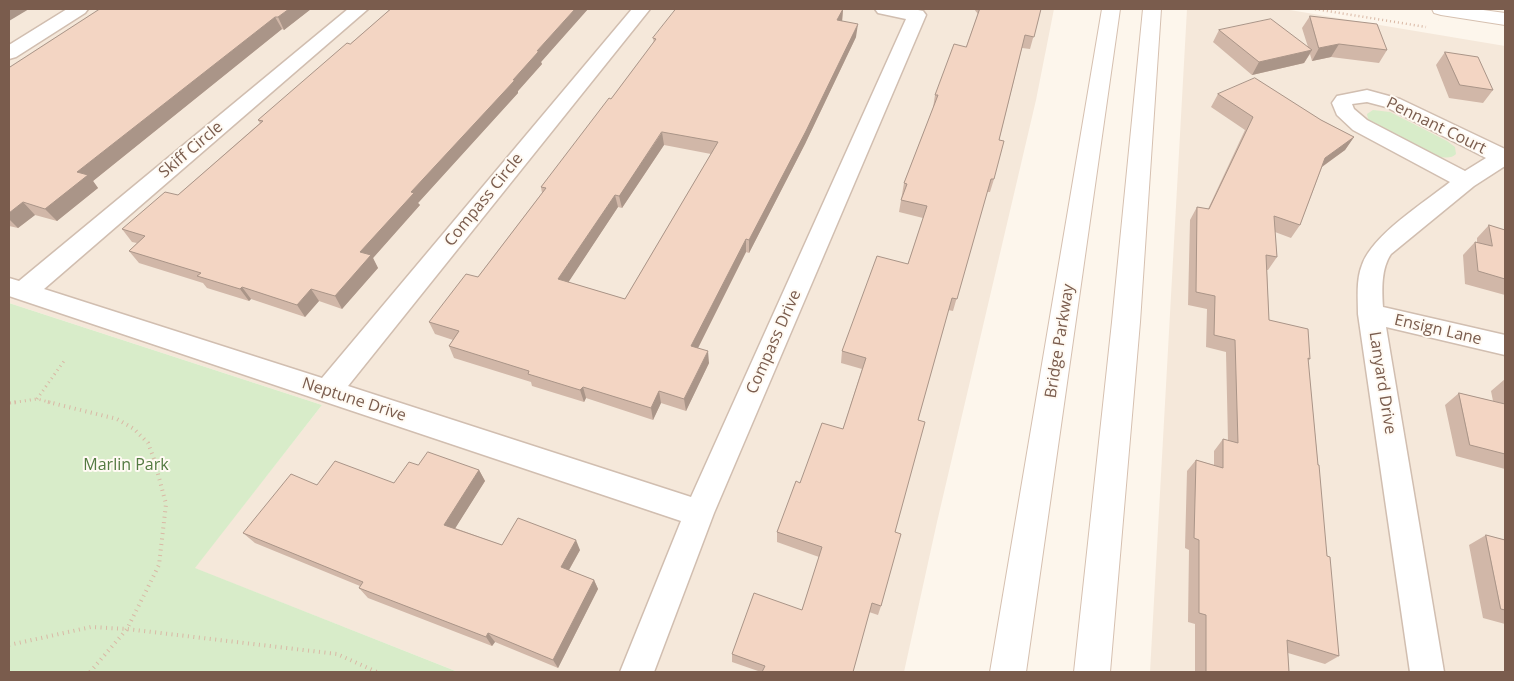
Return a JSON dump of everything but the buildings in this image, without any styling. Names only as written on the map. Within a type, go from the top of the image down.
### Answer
[{"type":"street","points":[[9,53],[79,9]]},
{"type":"street","name":"Skiff Circle","points":[[16,290],[359,9]]},
{"type":"street","name":"Compass Circle","points":[[328,392],[640,9]]},
{"type":"street","name":"Compass Drive","points":[[637,672],[699,513],[917,15],[884,9]]},
{"type":"street","name":"Bridge Parkway","points":[[1008,672],[1111,9]]},
{"type":"street","points":[[1092,672],[1126,322],[1152,9]]},
{"type":"street","points":[[1440,9],[1505,19]]},
{"type":"street","name":"Pennant Court","points":[[1466,181],[1360,125],[1344,111],[1342,107],[1344,100],[1367,96],[1393,103],[1503,157]]},
{"type":"street","name":"Lanyard Drive","points":[[1427,672],[1371,314],[1370,287],[1373,266],[1378,254],[1466,181],[1503,157]]},
{"type":"street","name":"Neptune Drive","points":[[16,290],[699,513]]},
{"type":"street","name":"Ensign Lane","points":[[1371,314],[1505,345]]},
{"type":"path","points":[[1315,9],[1429,28]]},
{"type":"path","points":[[37,399],[64,361]]},
{"type":"path","points":[[9,403],[37,399],[117,419],[134,430],[148,443],[154,459],[166,504],[159,565],[127,629],[90,672]]},
{"type":"path","points":[[9,645],[91,627],[127,629],[337,654],[377,672]]},
{"type":"shaded area","points":[[9,9],[1054,9],[1036,100],[937,522],[904,672],[458,672],[194,568],[322,405],[9,303]]},
{"type":"shaded area","points":[[1187,9],[1284,9],[1505,46],[1505,672],[1150,672]]},
{"type":"green space","points":[[1373,110],[1390,112],[1447,141],[1455,147],[1456,154],[1449,157],[1440,157],[1402,141],[1368,119],[1367,114]]},
{"type":"green space","name":"Marlin Park","points":[[9,303],[322,405],[195,568],[458,672],[9,672]]}]
